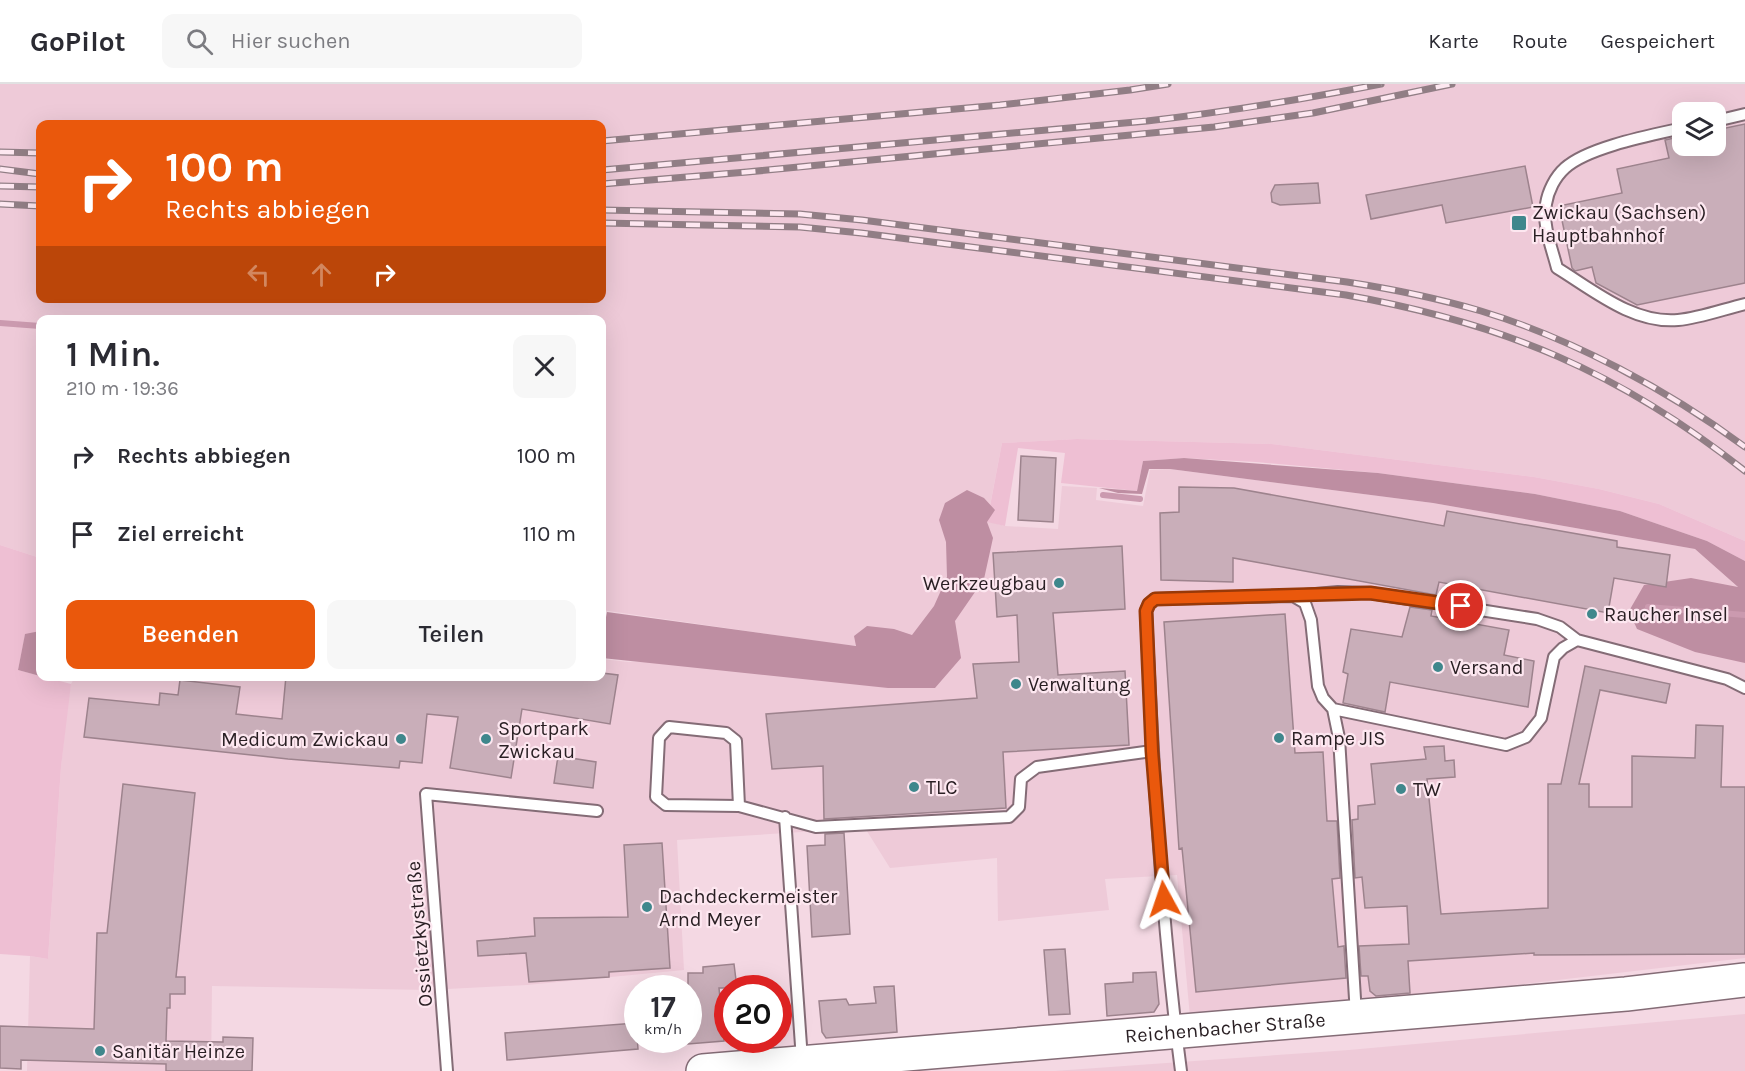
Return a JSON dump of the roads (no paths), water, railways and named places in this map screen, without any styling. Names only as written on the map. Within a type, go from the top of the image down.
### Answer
[{"type":"main road","name":"Reichenbacher Straße","points":[[703,1071],[1356,1018],[1626,994],[1745,980]]},
{"type":"lane","points":[[1726,119],[1745,114]]},
{"type":"lane","points":[[1672,131],[1598,150],[1566,167],[1553,182],[1545,205],[1546,225],[1557,268],[1612,302],[1642,316],[1679,320],[1745,304]]},
{"type":"lane","points":[[1181,1071],[1152,751],[1146,611],[1155,599],[1293,596],[1338,592],[1370,593],[1461,606],[1537,619],[1560,627],[1577,640],[1727,679],[1745,688]]},
{"type":"lane","points":[[1293,596],[1305,603],[1311,620],[1318,686],[1323,698],[1333,709],[1339,738],[1356,1018]]},
{"type":"lane","points":[[1333,709],[1506,745],[1526,737],[1541,718],[1554,657],[1563,648],[1577,640]]},
{"type":"lane","points":[[739,806],[736,741],[726,733],[669,727],[659,738],[656,797],[666,805],[739,806],[816,827],[1009,818],[1019,807],[1021,779],[1037,767],[1152,751]]},
{"type":"lane","name":"Ossietzkystraße","points":[[447,1071],[426,794],[597,812]]},
{"type":"lane","points":[[785,817],[802,1063]]},
{"type":"waterway","points":[[0,323],[36,326]]},
{"type":"waterway","points":[[1103,495],[1140,499]]},
{"type":"waterway","points":[[1648,607],[1745,615]]},
{"type":"railway","points":[[606,141],[1000,105],[1168,84]]},
{"type":"railway","points":[[606,170],[1147,121],[1265,105],[1381,84]]},
{"type":"railway","points":[[606,184],[1214,127],[1313,113],[1452,84]]},
{"type":"railway","points":[[0,152],[36,153]]},
{"type":"railway","points":[[0,169],[36,174]]},
{"type":"railway","points":[[0,186],[36,187]]},
{"type":"railway","points":[[0,204],[36,206]]},
{"type":"railway","points":[[606,210],[800,214],[862,220],[1347,282],[1414,294],[1481,311],[1585,351],[1652,386],[1745,447]]},
{"type":"railway","points":[[606,223],[800,227],[861,233],[1346,295],[1403,307],[1457,320],[1558,356],[1652,406],[1745,471]]},
{"type":"place","name":"Zwickau (Sachsen) Hauptbahnhof","points":[[1519,223]]},
{"type":"place","name":"Werkzeugbau","points":[[1059,583]]},
{"type":"place","name":"Raucher Insel","points":[[1592,614]]},
{"type":"place","name":"Versand","points":[[1438,667]]},
{"type":"place","name":"Verwaltung","points":[[1016,684]]},
{"type":"place","name":"Rampe JIS","points":[[1279,738]]},
{"type":"place","name":"Medicum Zwickau","points":[[401,739]]},
{"type":"place","name":"Sportpark Zwickau","points":[[486,739]]},
{"type":"place","name":"TLC","points":[[914,787]]},
{"type":"place","name":"TW","points":[[1401,789]]},
{"type":"place","name":"Dachdeckermeister Arnd Meyer","points":[[647,907]]},
{"type":"place","name":"Sanitär Heinze","points":[[100,1051]]}]
